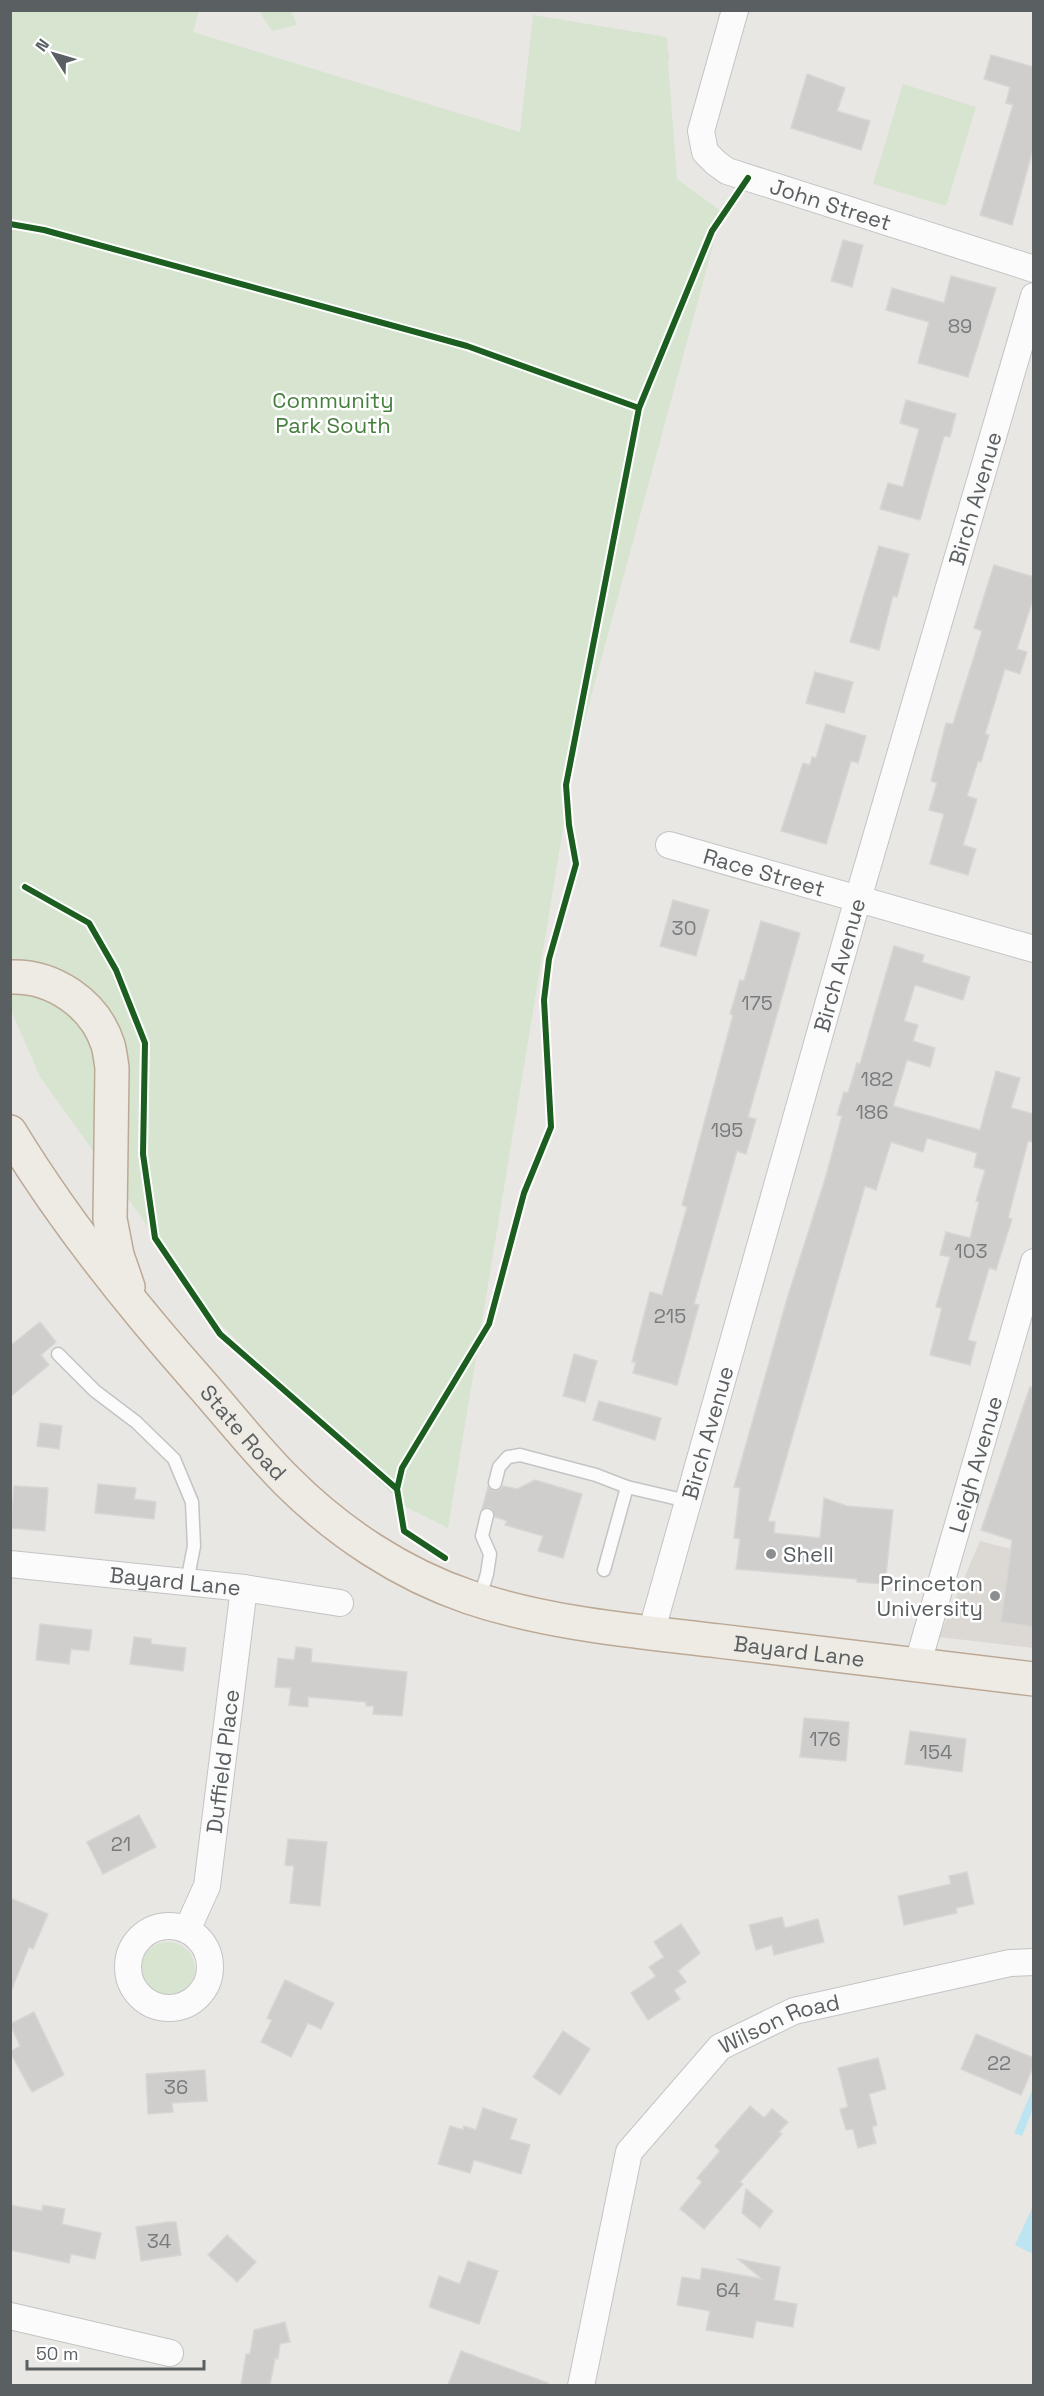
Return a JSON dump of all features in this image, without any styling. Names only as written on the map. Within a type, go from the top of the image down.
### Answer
[{"type":"highway","points":[[10,977],[41,980],[63,989],[84,1006],[99,1024],[108,1045],[112,1068],[110,1219],[117,1255],[129,1289],[152,1327]]},
{"type":"highway","name":"State Road","points":[[10,1132],[34,1172],[86,1246],[152,1327],[287,1480],[330,1520],[377,1553],[421,1577],[479,1600],[515,1611],[564,1620]]},
{"type":"highway","name":"Bayard Lane","points":[[564,1620],[651,1633],[1034,1679]]},
{"type":"street","name":"John Street","points":[[735,10],[701,130],[705,152],[716,164],[727,171],[748,178],[1034,269]]},
{"type":"street","name":"Birch Avenue","points":[[651,1633],[859,900],[1034,296]]},
{"type":"street","name":"Race Street","points":[[669,845],[1034,949]]},
{"type":"street","name":"Leigh Avenue","points":[[917,1666],[1034,1262]]},
{"type":"street","name":"Bayard Lane","points":[[10,1564],[244,1588],[340,1603]]},
{"type":"street","name":"Duffield Place","points":[[187,1930],[207,1886],[244,1588]]},
{"type":"street","name":"Wilson Road","points":[[581,2385],[629,2152],[720,2047],[794,2011],[1010,1963],[1034,1962]]},
{"type":"street","points":[[10,2316],[170,2353]]},
{"type":"lane","points":[[58,1354],[95,1391],[136,1422],[174,1459],[192,1502],[194,1546],[187,1582]]},
{"type":"lane","points":[[495,1483],[499,1467],[508,1457],[520,1455],[596,1474],[627,1487],[687,1501]]},
{"type":"lane","points":[[604,1570],[627,1487]]},
{"type":"lane","points":[[479,1600],[490,1554],[482,1536],[487,1515]]},
{"type":"shaded area","name":"Princeton University","points":[[980,1541],[1033,1555],[1033,1648],[939,1637]]},
{"type":"green space","name":"Community Park South","points":[[10,11],[199,11],[193,32],[520,132],[533,15],[667,37],[677,179],[722,212],[575,756],[448,1528],[404,1506],[213,1317],[40,1077],[11,1010]]},
{"type":"green space","points":[[259,11],[291,11],[297,25],[272,31]]},
{"type":"green space","points":[[903,84],[976,107],[946,206],[873,184]]},
{"type":"green space","points":[[168,1942],[178,1944],[187,1950],[193,1959],[195,1969],[193,1979],[187,1988],[178,1994],[168,1996],[158,1994],[149,1988],[143,1979],[141,1969],[143,1959],[149,1950],[158,1944]]},
{"type":"water","points":[[1033,2088],[1033,2109],[1022,2136],[1014,2133]]},
{"type":"water","points":[[1034,2206],[1033,2254],[1015,2245]]},
{"type":"building","points":[[991,55],[1034,67],[1034,146],[1012,225],[980,215],[1013,105],[1006,103],[1010,87],[984,79]]},
{"type":"building","points":[[807,74],[845,88],[837,111],[870,121],[861,150],[791,128]]},
{"type":"building","points":[[843,240],[863,245],[852,287],[831,281]]},
{"type":"building","points":[[951,276],[996,288],[968,377],[918,363],[929,322],[886,310],[892,288],[944,303]]},
{"type":"building","points":[[906,400],[956,414],[950,437],[944,436],[920,520],[880,509],[888,483],[903,487],[919,429],[900,423]]},
{"type":"building","points":[[879,546],[909,554],[897,597],[893,596],[879,650],[850,642]]},
{"type":"building","points":[[994,565],[1034,577],[1034,596],[1017,649],[1027,652],[1020,674],[1005,669],[985,734],[989,735],[981,762],[978,761],[967,796],[977,799],[963,845],[976,849],[968,875],[930,864],[944,814],[929,810],[937,783],[931,781],[946,723],[953,724],[982,631],[974,628]]},
{"type":"building","points":[[815,672],[853,682],[844,713],[806,703]]},
{"type":"building","points":[[826,724],[866,736],[858,763],[851,761],[826,844],[781,831],[803,763],[810,765],[812,757],[816,758]]},
{"type":"building","points":[[673,900],[709,910],[696,956],[660,946]]},
{"type":"building","points":[[761,921],[800,933],[748,1117],[756,1119],[746,1154],[737,1151],[694,1304],[699,1305],[677,1385],[633,1373],[636,1362],[632,1362],[650,1292],[662,1295],[687,1207],[682,1205],[733,1015],[730,1014],[740,980],[744,981]]},
{"type":"building","points":[[894,946],[924,955],[922,962],[970,977],[963,1000],[915,985],[904,1021],[918,1025],[913,1041],[935,1048],[930,1067],[907,1060],[893,1106],[980,1130],[996,1071],[1020,1078],[1011,1108],[1034,1114],[1034,1142],[1028,1141],[1008,1218],[1012,1219],[996,1270],[989,1268],[968,1340],[976,1342],[970,1365],[930,1355],[942,1308],[936,1307],[950,1257],[940,1255],[946,1232],[970,1238],[979,1202],[976,1201],[985,1170],[974,1167],[977,1153],[927,1138],[923,1152],[891,1142],[876,1190],[865,1186],[768,1521],[775,1522],[774,1533],[820,1538],[824,1498],[847,1506],[893,1510],[885,1584],[857,1582],[857,1579],[736,1569],[740,1539],[734,1538],[740,1488],[734,1487],[787,1299],[826,1176],[842,1116],[837,1115],[844,1092],[848,1093],[857,1063],[860,1064]]},
{"type":"building","points":[[40,1322],[56,1342],[41,1355],[49,1365],[10,1397],[10,1346]]},
{"type":"building","points":[[574,1354],[597,1361],[585,1402],[563,1396]]},
{"type":"building","points":[[1030,1387],[1034,1388],[1034,1627],[1001,1622],[1012,1540],[981,1530]]},
{"type":"building","points":[[599,1401],[661,1418],[655,1440],[593,1420]]},
{"type":"building","points":[[40,1423],[62,1426],[59,1449],[37,1446]]},
{"type":"building","points":[[535,1480],[582,1494],[563,1558],[538,1551],[543,1536],[505,1525],[507,1521],[495,1517],[492,1509],[488,1507],[482,1509],[488,1487],[494,1491],[503,1486],[517,1489]]},
{"type":"building","points":[[98,1484],[136,1488],[134,1499],[156,1502],[154,1519],[95,1513]]},
{"type":"building","points":[[14,1486],[48,1488],[45,1531],[11,1528]]},
{"type":"building","points":[[40,1624],[92,1630],[89,1651],[71,1649],[69,1664],[36,1660]]},
{"type":"building","points":[[134,1637],[151,1639],[151,1644],[186,1648],[183,1671],[130,1664]]},
{"type":"building","points":[[296,1647],[312,1649],[311,1662],[407,1672],[402,1716],[373,1714],[374,1706],[366,1706],[366,1702],[308,1697],[308,1707],[289,1705],[291,1688],[275,1687],[278,1658],[294,1660]]},
{"type":"building","points":[[804,1718],[849,1722],[846,1761],[800,1757]]},
{"type":"building","points":[[910,1731],[966,1739],[962,1772],[905,1764]]},
{"type":"building","points":[[139,1815],[156,1847],[103,1874],[87,1842]]},
{"type":"building","points":[[288,1839],[327,1842],[320,1906],[290,1903],[294,1866],[285,1865]]},
{"type":"building","points":[[967,1872],[974,1904],[956,1908],[957,1913],[904,1925],[898,1896],[951,1884],[949,1876]]},
{"type":"building","points":[[10,1898],[48,1914],[33,1949],[29,1947],[11,1991]]},
{"type":"building","points":[[782,1917],[785,1928],[818,1919],[824,1942],[774,1955],[772,1945],[756,1950],[749,1925]]},
{"type":"building","points":[[681,1924],[700,1953],[678,1971],[686,1982],[674,1990],[680,1999],[648,2020],[631,1993],[656,1976],[649,1967],[664,1957],[654,1942]]},
{"type":"building","points":[[285,1980],[334,2003],[321,2029],[308,2023],[291,2057],[261,2042],[272,2020],[267,2018]]},
{"type":"building","points":[[34,2012],[64,2075],[32,2092],[10,2052],[20,2046],[10,2024]]},
{"type":"building","points":[[563,2031],[590,2049],[560,2095],[533,2077]]},
{"type":"building","points":[[976,2034],[1034,2058],[1034,2065],[1021,2095],[961,2069]]},
{"type":"building","points":[[878,2058],[886,2089],[869,2094],[877,2125],[872,2127],[876,2143],[858,2148],[853,2129],[846,2130],[840,2109],[848,2107],[838,2068]]},
{"type":"building","points":[[205,2070],[207,2101],[172,2103],[173,2112],[148,2114],[146,2074]]},
{"type":"building","points":[[750,2106],[764,2118],[772,2109],[788,2122],[779,2132],[782,2134],[740,2182],[743,2184],[704,2229],[680,2209],[702,2182],[697,2178],[720,2151],[715,2146]]},
{"type":"building","points":[[483,2108],[517,2119],[510,2139],[530,2145],[521,2174],[474,2160],[470,2173],[438,2164],[450,2126],[463,2130],[464,2126],[476,2130]]},
{"type":"building","points":[[746,2189],[773,2211],[760,2228],[742,2213]]},
{"type":"building","points":[[10,2205],[42,2211],[43,2205],[65,2209],[62,2224],[101,2233],[95,2259],[71,2254],[69,2263],[10,2250]]},
{"type":"building","points":[[176,2222],[181,2255],[141,2261],[136,2227]]},
{"type":"building","points":[[227,2235],[256,2262],[237,2282],[208,2255]]},
{"type":"building","points":[[738,2259],[780,2267],[774,2300],[797,2304],[793,2327],[756,2321],[753,2338],[706,2330],[710,2311],[677,2305],[682,2277],[700,2280],[702,2268],[762,2279]]},
{"type":"building","points":[[468,2261],[498,2271],[479,2324],[429,2307],[439,2276],[460,2284]]},
{"type":"building","points":[[285,2322],[290,2342],[280,2344],[270,2385],[241,2385],[246,2354],[250,2354],[254,2330]]},
{"type":"building","points":[[461,2351],[548,2383],[548,2385],[448,2385]]},
{"type":"cycle path","points":[[397,1489],[402,1468],[489,1324],[524,1193],[551,1127],[544,1000],[549,959],[576,864],[569,825],[566,785],[639,408],[712,231],[748,178]]},
{"type":"cycle path","points":[[10,224],[44,230],[467,346],[639,408]]},
{"type":"cycle path","points":[[25,887],[89,923],[116,970],[145,1043],[143,1154],[155,1238],[220,1334],[397,1489],[404,1531],[445,1558]]},
{"type":"place","name":"Shell","points":[[771,1554]]},
{"type":"place","name":"Princeton University","points":[[995,1596]]}]
